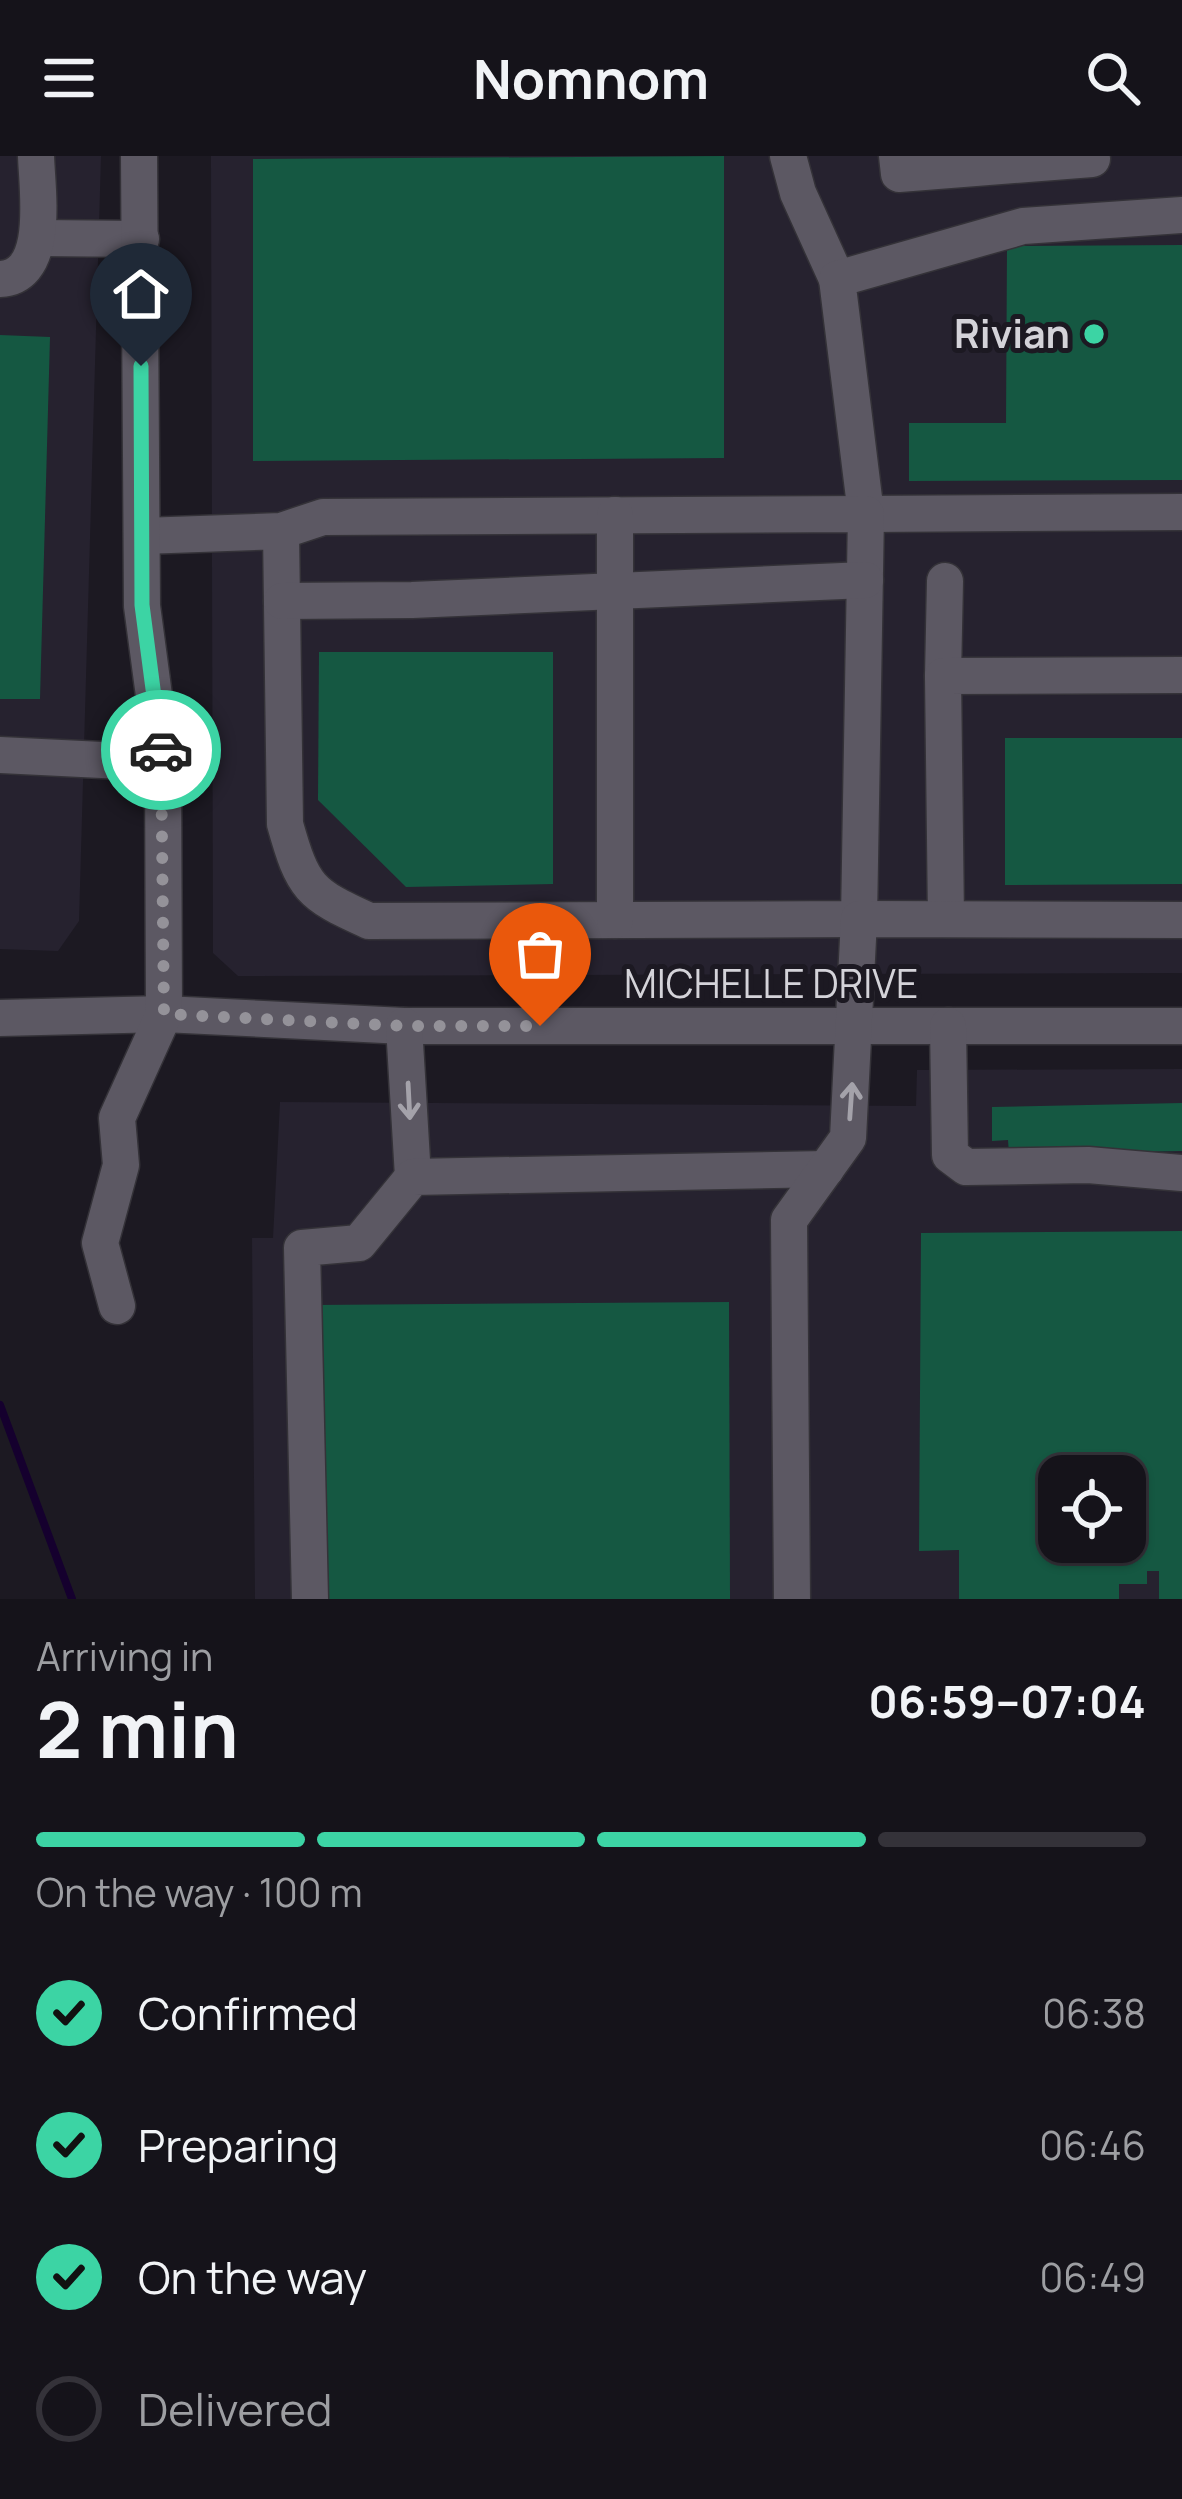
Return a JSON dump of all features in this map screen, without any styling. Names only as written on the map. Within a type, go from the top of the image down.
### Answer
[{"type":"street","points":[[0,280],[12,279],[23,269],[39,238],[36,156]]},
{"type":"street","points":[[117,1306],[100,1243],[121,1165],[117,1118],[164,1014],[163,763],[142,605],[139,156]]},
{"type":"street","points":[[788,156],[798,193],[837,279],[866,514],[856,1026],[848,1138],[789,1220],[792,1599]]},
{"type":"street","points":[[897,156],[899,174],[1102,157]]},
{"type":"street","points":[[0,195],[37,194]]},
{"type":"street","points":[[837,279],[1023,226],[1182,215]]},
{"type":"street","points":[[39,238],[141,239]]},
{"type":"street","points":[[142,536],[281,531],[322,517],[1182,512]]},
{"type":"street","points":[[615,515],[615,920]]},
{"type":"street","points":[[281,531],[285,824],[297,868],[322,900],[369,921],[1182,920]]},
{"type":"street","points":[[282,601],[865,580]]},
{"type":"street","points":[[945,581],[946,919]]},
{"type":"street","points":[[943,676],[1182,675]]},
{"type":"street","points":[[0,754],[163,763]]},
{"type":"street","name":"MICHELLE DRIVE","points":[[0,1018],[164,1014],[404,1026],[1182,1026]]},
{"type":"street","points":[[310,1599],[302,1248],[359,1243],[413,1177],[404,1026]]},
{"type":"street","points":[[948,1026],[950,1155],[966,1167],[1088,1166],[1182,1173]]},
{"type":"street","points":[[413,1177],[826,1169]]},
{"type":"shaded area","points":[[0,156],[101,156],[79,921],[58,951],[0,949]]},
{"type":"shaded area","points":[[211,156],[1182,156],[1182,973],[238,976],[213,953]]},
{"type":"shaded area","points":[[1182,1069],[1182,1599],[255,1599],[252,1238],[273,1238],[280,1102],[916,1106],[917,1070]]},
{"type":"building","points":[[724,156],[724,458],[253,461],[253,159]]},
{"type":"building","name":"Rivian","points":[[1182,245],[1182,480],[909,481],[909,423],[1006,423],[1007,246]]},
{"type":"building","points":[[0,335],[50,337],[40,699],[0,699]]},
{"type":"building","points":[[319,652],[553,652],[553,884],[406,887],[318,800]]},
{"type":"building","points":[[1005,738],[1182,738],[1182,884],[1005,885]]},
{"type":"building","points":[[1182,1103],[1182,1151],[1009,1154],[1008,1140],[992,1141],[992,1107]]},
{"type":"building","points":[[1182,1231],[1182,1599],[1159,1599],[1159,1571],[1147,1571],[1147,1584],[1119,1584],[1119,1599],[959,1599],[959,1550],[919,1551],[921,1233]]},
{"type":"building","points":[[729,1302],[730,1599],[314,1599],[313,1305]]},
{"type":"waterway","points":[[0,1405],[72,1599]]},
{"type":"way so far","points":[[161,750],[164,1014],[404,1026],[540,1026]]},
{"type":"place","name":"Rivian","points":[[1094,334]]},
{"type":"route","points":[[141,366],[142,605],[161,750]]}]
